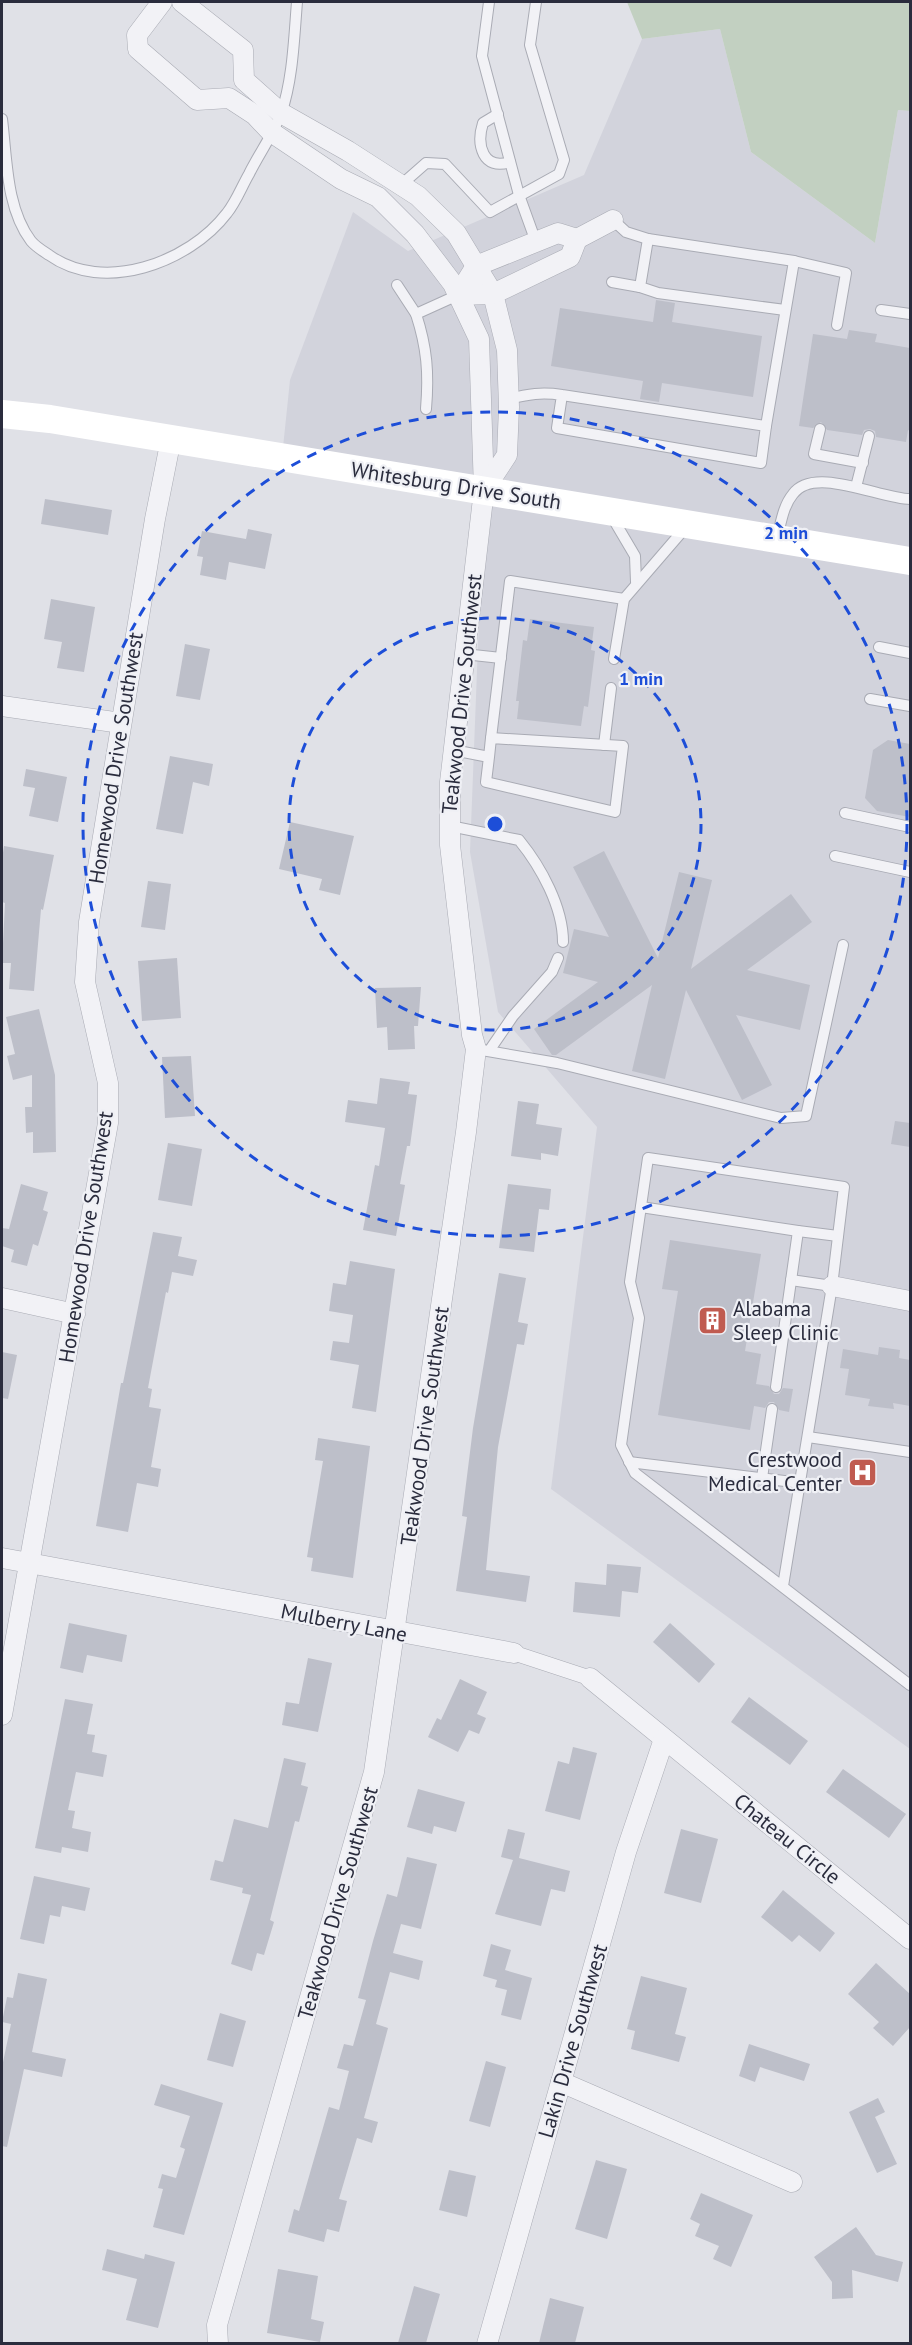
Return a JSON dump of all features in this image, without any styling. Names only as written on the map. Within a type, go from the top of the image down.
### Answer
[{"type":"main road","name":"Whitesburg Drive South","points":[[2,414],[171,439],[910,561]]},
{"type":"street","name":"Teakwood Drive Southwest","points":[[162,2],[137,34],[138,49],[197,100],[229,98],[255,115],[272,132],[341,179],[378,197],[415,234],[453,284],[479,339],[484,490],[453,750],[450,826],[469,1011],[482,1050],[374,1772],[217,2325],[218,2343]]},
{"type":"street","points":[[182,2],[243,50],[244,80],[281,113],[348,151],[418,196],[456,232],[493,294],[507,350],[509,399],[507,455],[484,490]]},
{"type":"street","points":[[458,295],[493,294],[570,257],[577,239],[613,220]]},
{"type":"street","points":[[458,295],[476,267],[558,233],[577,239]]},
{"type":"street","name":"Homewood Drive Southwest","points":[[2,1715],[108,1123],[108,1083],[85,982],[89,922],[171,439]]},
{"type":"street","points":[[2,706],[121,723]]},
{"type":"street","points":[[831,1286],[910,1301]]},
{"type":"street","points":[[2,1298],[75,1314]]},
{"type":"street","name":"Mulberry Lane","points":[[2,1558],[89,1572],[396,1633],[514,1653],[590,1678],[664,1739]]},
{"type":"street","name":"Chateau Circle","points":[[664,1739],[910,1939]]},
{"type":"street","name":"Lakin Drive Southwest","points":[[487,2343],[626,1852],[664,1739]]},
{"type":"street","points":[[561,2082],[792,2182]]},
{"type":"lane","points":[[2,119],[15,213],[32,243],[76,270],[103,273],[135,270],[165,262],[198,240],[226,214],[272,132],[281,113],[291,62],[297,2]]},
{"type":"lane","points":[[489,2],[482,56],[519,195],[536,242]]},
{"type":"lane","points":[[401,185],[426,163],[445,164],[490,212],[559,174],[564,160],[530,45],[536,2]]},
{"type":"lane","points":[[498,114],[483,123],[479,136],[480,148],[489,161],[502,165],[510,162]]},
{"type":"lane","points":[[613,220],[626,232],[648,239],[794,261],[846,273],[837,325]]},
{"type":"lane","points":[[640,287],[648,239]]},
{"type":"lane","points":[[562,395],[557,428],[760,463],[794,261]]},
{"type":"lane","points":[[612,282],[658,292],[785,310]]},
{"type":"lane","points":[[397,285],[416,314],[426,346],[428,383],[426,409]]},
{"type":"lane","points":[[416,314],[458,295]]},
{"type":"lane","points":[[881,310],[910,314]]},
{"type":"lane","points":[[509,399],[533,392],[562,395],[766,426]]},
{"type":"lane","points":[[820,429],[814,454],[862,463]]},
{"type":"lane","points":[[856,487],[869,436]]},
{"type":"lane","points":[[777,539],[785,507],[794,492],[807,483],[856,487],[910,499]]},
{"type":"lane","points":[[607,511],[635,556],[636,582]]},
{"type":"lane","points":[[614,659],[624,599],[636,582],[688,524]]},
{"type":"lane","points":[[491,738],[623,746],[615,813],[486,782],[491,738],[510,581],[624,599]]},
{"type":"lane","points":[[879,647],[910,653]]},
{"type":"lane","points":[[464,654],[501,658]]},
{"type":"lane","points":[[604,745],[611,688]]},
{"type":"lane","points":[[870,699],[910,706]]},
{"type":"lane","points":[[453,750],[489,757]]},
{"type":"lane","points":[[845,813],[910,827]]},
{"type":"lane","points":[[450,826],[519,840],[544,879],[560,919],[563,942]]},
{"type":"lane","points":[[835,856],[910,872]]},
{"type":"lane","points":[[482,1050],[557,1063],[781,1118],[806,1116],[843,945]]},
{"type":"lane","points":[[482,1050],[552,972],[558,958]]},
{"type":"lane","points":[[783,1586],[801,1484],[844,1187],[648,1158],[630,1282],[639,1318],[621,1444],[635,1473],[910,1685]]},
{"type":"lane","points":[[641,1207],[838,1236]]},
{"type":"lane","points":[[776,1387],[798,1231]]},
{"type":"lane","points":[[791,1280],[831,1286]]},
{"type":"lane","points":[[762,1478],[772,1409]]},
{"type":"lane","points":[[808,1437],[910,1452]]},
{"type":"lane","points":[[630,1462],[801,1484]]},
{"type":"shaded area","points":[[720,29],[751,152],[875,243],[898,110],[910,111],[910,1749],[551,1489],[597,1127],[498,1012],[470,852],[484,490],[282,457],[290,380],[353,212],[408,251],[584,175],[642,39]]},
{"type":"green space","points":[[627,2],[910,2],[910,111],[898,110],[875,243],[751,152],[720,29],[642,39]]},
{"type":"building","points":[[656,300],[675,303],[672,322],[762,336],[753,397],[662,383],[659,402],[640,399],[643,381],[551,366],[560,308],[653,322]]},
{"type":"building","points":[[849,330],[877,334],[875,342],[910,348],[910,431],[908,430],[906,442],[876,437],[875,431],[870,429],[864,430],[862,435],[827,430],[821,422],[813,428],[799,426],[813,334],[847,339]]},
{"type":"building","points":[[45,499],[112,510],[108,535],[41,524]]},
{"type":"building","points":[[248,529],[272,534],[265,569],[229,562],[226,580],[200,575],[203,557],[197,556],[202,531],[246,539]]},
{"type":"building","points":[[51,599],[95,607],[84,672],[57,668],[62,642],[44,639]]},
{"type":"building","points":[[530,619],[594,627],[591,650],[595,651],[588,707],[584,706],[581,726],[517,719],[519,701],[516,701],[523,640],[527,641]]},
{"type":"building","points":[[185,644],[210,649],[200,700],[176,696]]},
{"type":"building","points":[[888,740],[910,744],[910,817],[877,811],[865,798],[873,750]]},
{"type":"building","points":[[170,756],[213,764],[209,786],[193,782],[183,834],[156,829]]},
{"type":"building","points":[[26,769],[67,777],[58,822],[29,816],[35,788],[23,786]]},
{"type":"building","points":[[290,822],[354,836],[340,895],[319,890],[322,879],[279,869]]},
{"type":"building","points":[[4,846],[54,855],[43,910],[41,909],[34,991],[9,989],[11,963],[2,963],[5,903],[2,902]]},
{"type":"building","points":[[604,851],[658,958],[679,872],[712,880],[691,969],[791,894],[812,922],[747,970],[810,985],[800,1030],[736,1015],[772,1085],[742,1100],[686,990],[665,1079],[632,1071],[652,985],[556,1055],[552,1055],[534,1029],[598,982],[563,973],[574,929],[609,937],[573,867]]},
{"type":"building","points":[[148,881],[171,884],[165,930],[141,927]]},
{"type":"building","points":[[177,958],[181,1018],[142,1021],[138,961]]},
{"type":"building","points":[[421,987],[418,1026],[414,1026],[415,1049],[388,1050],[387,1027],[377,1028],[375,988]]},
{"type":"building","points":[[39,1009],[55,1075],[56,1152],[33,1153],[33,1132],[26,1133],[25,1107],[32,1107],[32,1075],[13,1080],[7,1056],[15,1054],[6,1017]]},
{"type":"building","points":[[191,1056],[195,1116],[165,1118],[162,1057]]},
{"type":"building","points":[[380,1078],[410,1082],[408,1094],[417,1095],[410,1146],[407,1146],[400,1184],[405,1185],[396,1236],[363,1230],[375,1165],[379,1166],[385,1128],[345,1122],[348,1100],[377,1104]]},
{"type":"building","points":[[518,1101],[539,1104],[536,1124],[562,1128],[558,1156],[541,1153],[541,1160],[511,1156]]},
{"type":"building","points":[[895,1121],[910,1123],[910,1147],[891,1144]]},
{"type":"building","points":[[168,1143],[202,1149],[192,1206],[158,1200]]},
{"type":"building","points":[[21,1184],[48,1192],[43,1210],[48,1212],[38,1246],[33,1244],[27,1266],[11,1262],[14,1250],[2,1246],[2,1228],[9,1229]]},
{"type":"building","points":[[508,1184],[551,1189],[549,1210],[539,1209],[534,1252],[499,1248]]},
{"type":"building","points":[[153,1232],[182,1237],[178,1256],[197,1260],[193,1276],[172,1272],[168,1293],[166,1292],[148,1388],[152,1389],[149,1407],[161,1409],[151,1467],[161,1469],[158,1487],[137,1483],[128,1532],[96,1526],[121,1383],[123,1383]]},
{"type":"building","name":"Alabama Sleep Clinic","points":[[670,1240],[761,1254],[745,1351],[761,1354],[756,1384],[769,1386],[774,1394],[779,1394],[783,1388],[793,1389],[789,1412],[779,1410],[774,1402],[769,1402],[765,1408],[754,1406],[750,1430],[658,1415],[678,1291],[662,1289]]},
{"type":"building","points":[[350,1261],[395,1269],[376,1412],[352,1408],[359,1365],[330,1360],[333,1341],[349,1343],[353,1315],[329,1311],[333,1283],[346,1285]]},
{"type":"building","points":[[499,1273],[526,1278],[518,1322],[528,1324],[524,1345],[517,1344],[498,1447],[486,1570],[530,1576],[526,1602],[456,1591],[467,1517],[462,1516],[473,1428]]},
{"type":"building","points":[[879,1347],[900,1350],[899,1358],[910,1360],[910,1406],[893,1403],[894,1409],[868,1406],[870,1399],[845,1395],[849,1369],[840,1368],[843,1349],[878,1355]]},
{"type":"building","points":[[2,1352],[17,1355],[8,1399],[2,1398]]},
{"type":"building","points":[[318,1438],[370,1446],[353,1578],[311,1571],[313,1558],[307,1557],[323,1461],[315,1460]]},
{"type":"building","points":[[607,1564],[641,1567],[638,1593],[622,1591],[620,1617],[573,1612],[575,1582],[606,1585]]},
{"type":"building","points":[[69,1623],[127,1635],[122,1662],[87,1655],[83,1673],[60,1668]]},
{"type":"building","points":[[670,1623],[715,1664],[699,1683],[653,1642]]},
{"type":"building","points":[[308,1658],[332,1663],[318,1732],[282,1725],[286,1702],[299,1704]]},
{"type":"building","points":[[460,1679],[487,1692],[477,1714],[486,1718],[479,1734],[469,1730],[458,1752],[428,1737],[437,1718],[441,1720]]},
{"type":"building","points":[[749,1697],[808,1741],[790,1765],[731,1722]]},
{"type":"building","points":[[65,1699],[93,1704],[87,1734],[95,1735],[92,1752],[107,1755],[103,1777],[76,1772],[68,1810],[75,1811],[72,1828],[91,1832],[88,1852],[62,1847],[61,1853],[35,1848]]},
{"type":"building","points":[[573,1747],[597,1753],[580,1820],[545,1811],[558,1761],[569,1764]]},
{"type":"building","points":[[284,1758],[306,1763],[301,1785],[308,1787],[299,1822],[295,1821],[270,1920],[274,1922],[264,1955],[257,1953],[252,1971],[231,1964],[251,1895],[242,1893],[243,1888],[210,1880],[215,1860],[223,1862],[234,1819],[268,1828]]},
{"type":"building","points":[[843,1769],[906,1814],[889,1838],[826,1792]]},
{"type":"building","points":[[418,1789],[465,1802],[456,1832],[434,1826],[432,1834],[407,1827]]},
{"type":"building","points":[[508,1829],[525,1833],[519,1858],[570,1871],[565,1892],[551,1889],[541,1926],[495,1914],[513,1860],[501,1857]]},
{"type":"building","points":[[681,1829],[718,1839],[701,1903],[664,1893]]},
{"type":"building","points":[[407,1857],[437,1864],[421,1929],[401,1924],[393,1953],[423,1961],[419,1980],[390,1972],[376,2024],[388,2028],[364,2118],[378,2122],[372,2143],[357,2138],[339,2199],[347,2201],[339,2232],[327,2229],[324,2242],[288,2232],[294,2209],[299,2211],[329,2107],[339,2110],[349,2071],[337,2068],[344,2044],[353,2046],[366,2000],[358,1998],[373,1941],[387,1894],[397,1897]]},
{"type":"building","points":[[34,1876],[90,1888],[85,1911],[62,1906],[60,1917],[50,1915],[44,1944],[20,1939]]},
{"type":"building","points":[[783,1890],[835,1933],[820,1952],[799,1935],[792,1942],[761,1917]]},
{"type":"building","points":[[491,1944],[511,1950],[505,1970],[532,1978],[521,2020],[501,2015],[507,1990],[495,1987],[497,1980],[483,1976]]},
{"type":"building","points":[[876,1963],[910,1994],[910,2027],[893,2046],[873,2028],[879,2022],[848,1994]]},
{"type":"building","points":[[18,1973],[47,1979],[32,2052],[66,2059],[62,2077],[24,2069],[7,2147],[2,2146],[2,2067],[11,2024],[2,2022],[7,1997],[13,1998]]},
{"type":"building","points":[[641,1976],[687,1988],[675,2034],[686,2037],[679,2062],[631,2049],[635,2031],[627,2029]]},
{"type":"building","points":[[220,2013],[246,2021],[233,2067],[207,2060]]},
{"type":"building","points":[[749,2044],[810,2064],[804,2081],[760,2067],[755,2082],[739,2076]]},
{"type":"building","points":[[486,2061],[506,2067],[490,2127],[469,2121]]},
{"type":"building","points":[[161,2084],[223,2103],[184,2235],[153,2227],[163,2189],[158,2188],[162,2174],[176,2178],[185,2149],[180,2147],[190,2116],[154,2105]]},
{"type":"building","points":[[878,2098],[885,2112],[875,2117],[897,2164],[877,2173],[849,2112]]},
{"type":"building","points":[[596,2160],[627,2169],[607,2239],[575,2229]]},
{"type":"building","points":[[449,2170],[476,2176],[467,2217],[439,2210]]},
{"type":"building","points":[[701,2193],[753,2215],[731,2267],[713,2259],[719,2246],[695,2236],[700,2224],[690,2219]]},
{"type":"building","points":[[856,2227],[876,2255],[903,2262],[898,2282],[852,2270],[853,2298],[832,2299],[832,2282],[814,2257]]},
{"type":"building","points":[[107,2249],[144,2259],[145,2254],[175,2262],[158,2328],[126,2320],[137,2279],[102,2270]]},
{"type":"building","points":[[278,2269],[318,2276],[311,2319],[324,2322],[320,2342],[267,2333]]},
{"type":"building","points":[[414,2286],[440,2294],[426,2343],[398,2343]]},
{"type":"building","points":[[550,2298],[584,2307],[575,2343],[539,2343]]},
{"type":"place","name":"Alabama Sleep Clinic","points":[[712,1321]]},
{"type":"place","name":"Crestwood Medical Center","points":[[863,1472]]}]
